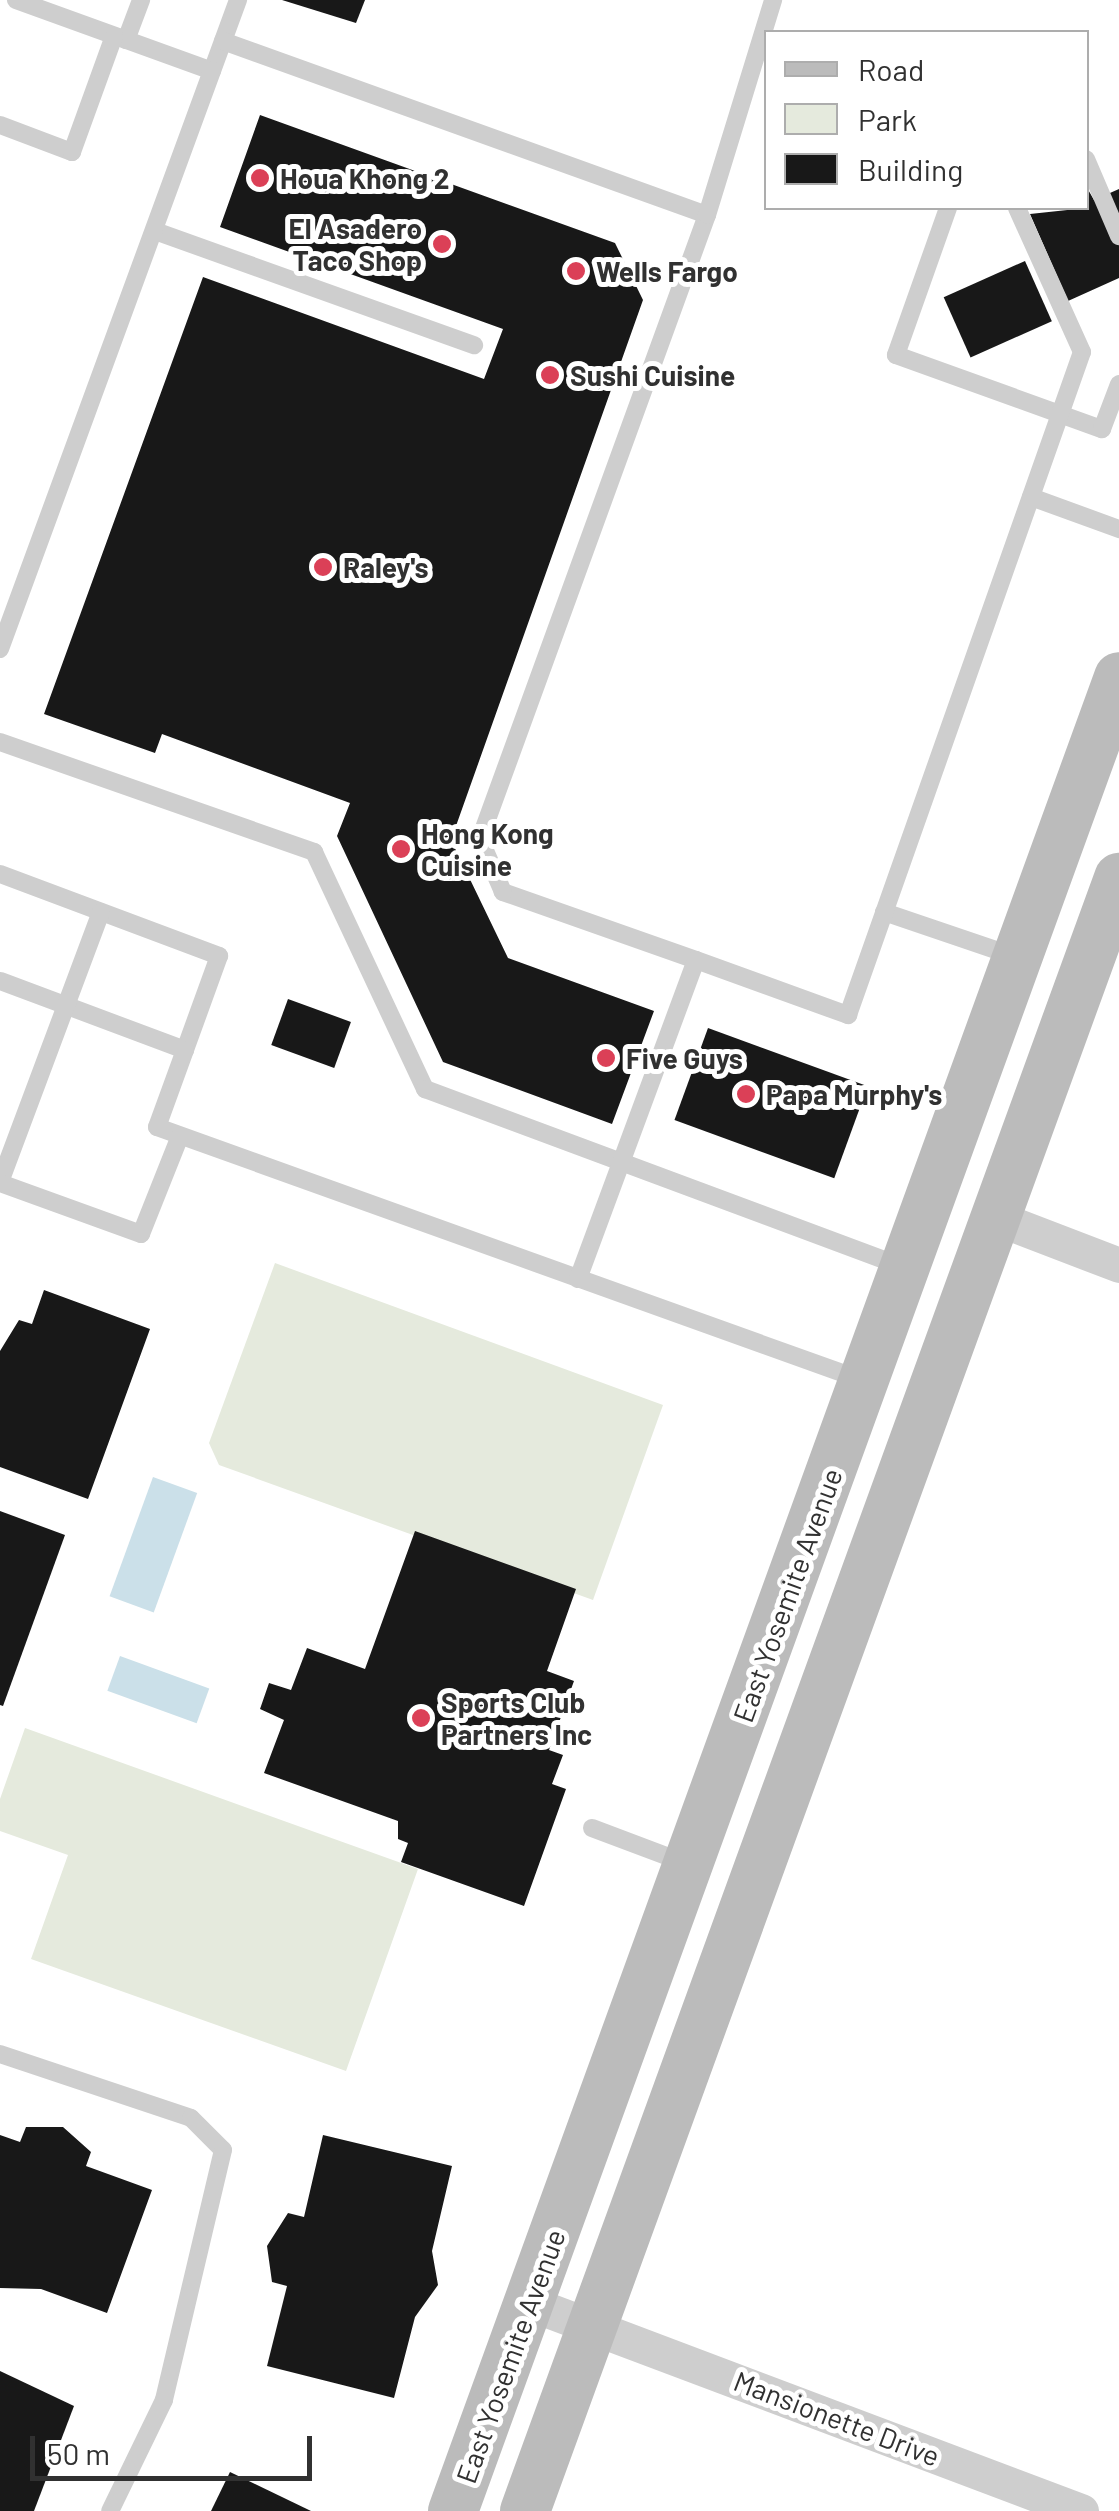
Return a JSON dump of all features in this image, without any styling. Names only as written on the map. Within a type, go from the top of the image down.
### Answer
[{"type":"main road","name":"East Yosemite Avenue","points":[[453,2511],[1119,678]]},
{"type":"main road","points":[[525,2511],[1119,878]]},
{"type":"main road","points":[[919,1422],[912,1344],[1038,998],[1034,970],[1018,957]]},
{"type":"street","points":[[994,1217],[1119,1264]]},
{"type":"street","name":"Mansionette Drive","points":[[529,2303],[1081,2511]]},
{"type":"lane","points":[[16,0],[212,71]]},
{"type":"lane","points":[[0,125],[72,152],[120,38],[141,0]]},
{"type":"lane","points":[[0,649],[238,0]]},
{"type":"lane","points":[[773,0],[707,215],[480,840],[502,892],[848,1015],[1082,352],[1018,210]]},
{"type":"lane","points":[[223,41],[707,215]]},
{"type":"lane","points":[[1089,166],[1119,236]]},
{"type":"lane","points":[[947,210],[896,355],[1102,429],[1119,384]]},
{"type":"lane","points":[[155,231],[474,345]]},
{"type":"lane","points":[[1031,497],[1119,529]]},
{"type":"lane","points":[[0,742],[314,852],[425,1089],[905,1268]]},
{"type":"lane","points":[[0,874],[219,956],[157,1128],[864,1381]]},
{"type":"lane","points":[[101,912],[0,1182],[141,1234],[180,1136]]},
{"type":"lane","points":[[884,912],[1018,957]]},
{"type":"lane","points":[[578,1279],[696,960]]},
{"type":"lane","points":[[0,981],[185,1050]]},
{"type":"lane","points":[[592,1828],[689,1864]]},
{"type":"lane","points":[[0,2054],[191,2118],[224,2150],[164,2400],[110,2511]]},
{"type":"green space","points":[[275,1263],[663,1405],[593,1600],[219,1465],[209,1443]]},
{"type":"green space","points":[[25,1728],[418,1869],[346,2071],[31,1959],[68,1855],[0,1831],[0,1799]]},
{"type":"water","points":[[153,1477],[197,1493],[154,1612],[110,1596]]},
{"type":"water","points":[[120,1656],[209,1688],[197,1723],[107,1691]]},
{"type":"building","points":[[282,0],[365,0],[356,23]]},
{"type":"building","name":"Raley's","points":[[260,115],[615,243],[643,300],[451,840],[508,958],[654,1011],[612,1124],[443,1062],[337,836],[350,803],[162,734],[155,753],[44,714],[203,277],[484,379],[503,329],[220,227]]},
{"type":"building","points":[[1119,189],[1119,278],[1068,301],[1030,214],[1089,210],[1089,191],[1094,200]]},
{"type":"building","points":[[1025,261],[1052,321],[971,357],[944,297]]},
{"type":"building","points":[[288,999],[351,1022],[334,1068],[271,1045]]},
{"type":"building","points":[[708,1028],[868,1086],[834,1178],[674,1120]]},
{"type":"building","points":[[44,1290],[150,1329],[88,1499],[0,1467],[0,1351],[19,1320],[32,1324]]},
{"type":"building","points":[[0,1511],[65,1535],[3,1706],[0,1705]]},
{"type":"building","name":"Sports Club Partners Inc","points":[[415,1531],[576,1589],[547,1671],[574,1681],[549,1750],[563,1755],[552,1784],[566,1789],[524,1906],[401,1862],[408,1843],[398,1839],[398,1821],[264,1773],[284,1720],[260,1709],[269,1683],[291,1690],[307,1648],[365,1669]]},
{"type":"building","points":[[26,2127],[63,2127],[91,2152],[86,2166],[152,2190],[107,2313],[41,2289],[0,2288],[0,2135],[20,2142]]},
{"type":"building","points":[[323,2135],[452,2166],[432,2251],[438,2285],[415,2317],[394,2398],[267,2366],[287,2286],[272,2282],[267,2246],[288,2213],[304,2217]]},
{"type":"building","points":[[0,2371],[74,2406],[34,2511],[0,2511]]},
{"type":"building","points":[[230,2472],[311,2511],[211,2511]]},
{"type":"place","name":"Houa Khong 2","points":[[260,178]]},
{"type":"place","name":"El Asadero Taco Shop","points":[[442,244]]},
{"type":"place","name":"Wells Fargo","points":[[576,271]]},
{"type":"place","name":"Sushi Cuisine","points":[[550,375]]},
{"type":"place","name":"Raley's","points":[[323,567]]},
{"type":"place","name":"Hong Kong Cuisine","points":[[401,849]]},
{"type":"place","name":"Five Guys","points":[[606,1058]]},
{"type":"place","name":"Papa Murphy's","points":[[746,1094]]},
{"type":"place","name":"Sports Club Partners Inc","points":[[421,1718]]}]
